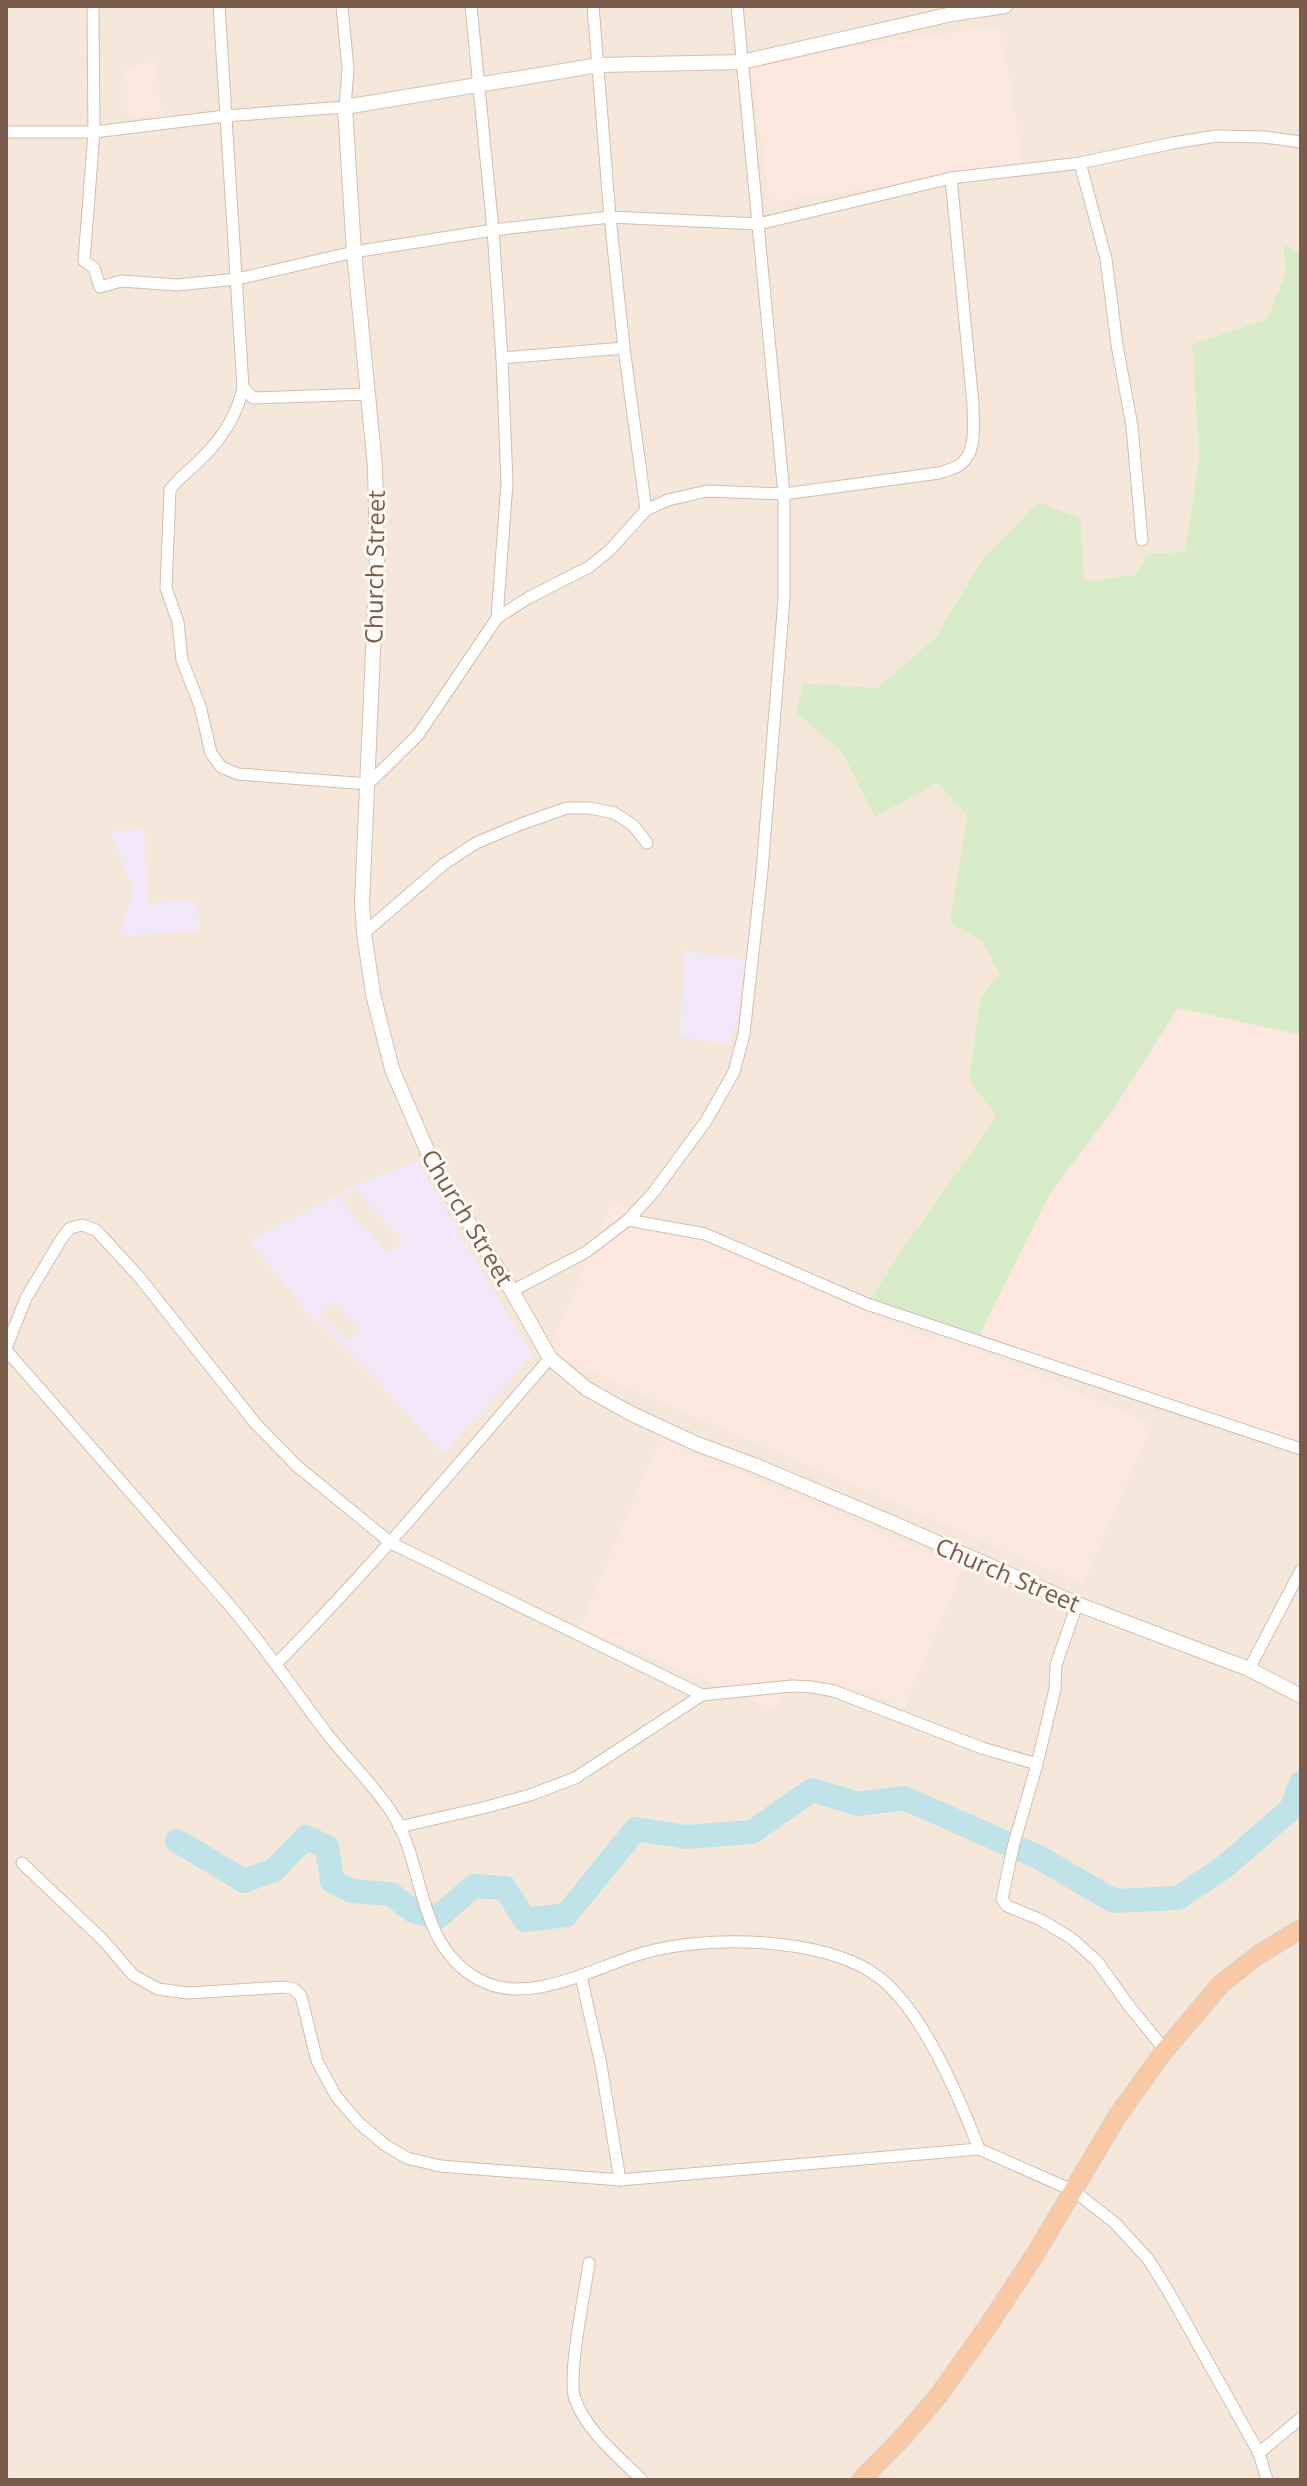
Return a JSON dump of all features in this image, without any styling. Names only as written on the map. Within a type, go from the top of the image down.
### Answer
[{"type":"highway","points":[[861,2480],[938,2396],[1028,2265],[1118,2115],[1165,2050],[1221,1984],[1258,1955],[1301,1929]]},
{"type":"main road","points":[[345,107],[599,65],[742,62],[952,14],[1005,6]]},
{"type":"main road","name":"Church Street","points":[[345,107],[354,252],[375,467],[377,559],[362,903],[364,933],[373,994],[392,1069],[436,1171],[512,1291],[550,1358],[587,1389],[697,1444],[754,1465],[1077,1604],[1249,1669],[1301,1696]]},
{"type":"street","points":[[93,6],[94,132],[84,261],[94,268],[100,287],[121,281],[177,285],[237,279],[354,252],[493,230],[610,217],[758,224],[951,178],[1080,163],[1216,136],[1301,142]]},
{"type":"street","points":[[219,6],[243,387],[230,423],[205,456],[170,490],[166,588],[178,622],[182,660],[200,706],[211,753],[221,767],[238,774],[368,784],[418,735],[497,618],[528,598],[589,567],[610,550],[646,510],[668,500],[707,491],[784,494],[939,473],[960,465],[969,454],[974,439],[973,404],[951,178]]},
{"type":"street","points":[[6,132],[94,132],[225,116],[345,107],[348,69],[342,6]]},
{"type":"street","points":[[471,6],[502,358],[507,483],[497,618]]},
{"type":"street","points":[[593,6],[610,217],[646,510]]},
{"type":"street","points":[[512,1291],[586,1252],[628,1220],[682,1157],[706,1121],[734,1072],[744,1034],[762,871],[784,599],[784,494],[737,6]]},
{"type":"street","points":[[1080,163],[1106,259],[1117,345],[1129,402],[1142,540]]},
{"type":"street","points":[[502,358],[624,348]]},
{"type":"street","points":[[243,387],[253,398],[368,394]]},
{"type":"street","points":[[364,933],[444,864],[476,843],[567,808],[590,808],[614,813],[633,825],[647,843]]},
{"type":"street","points":[[628,1220],[705,1234],[867,1304],[1301,1449]]},
{"type":"street","points":[[702,1695],[391,1543],[325,1491],[266,1434],[140,1278],[96,1230],[82,1225],[70,1228],[62,1238],[26,1298],[6,1349],[210,1582],[327,1734],[385,1803],[399,1827],[437,1938],[455,1961],[475,1978],[500,1990],[526,1989],[581,1976],[643,1953],[702,1942],[747,1941],[802,1947],[851,1962],[880,1978],[914,2018],[942,2064],[979,2149]]},
{"type":"street","points":[[276,1664],[345,1595],[550,1358]]},
{"type":"street","points":[[1249,1669],[1301,1570]]},
{"type":"street","points":[[1077,1604],[1056,1665],[1055,1689],[1002,1899],[1007,1906],[1041,1920],[1071,1938],[1097,1961],[1165,2050]]},
{"type":"street","points":[[399,1827],[487,1807],[575,1778],[702,1695],[792,1686],[834,1691],[982,1748],[1037,1764]]},
{"type":"street","points":[[22,1863],[103,1940],[133,1975],[158,1989],[188,1993],[294,1989],[301,1996],[317,2061],[336,2096],[359,2123],[385,2145],[407,2158],[440,2166],[620,2180],[979,2149],[1074,2191],[1115,2223],[1148,2259],[1259,2453],[1267,2480]]},
{"type":"street","points":[[581,1976],[601,2065],[620,2180]]},
{"type":"street","points":[[589,2263],[573,2375],[574,2396],[587,2421],[642,2480]]},
{"type":"street","points":[[1259,2453],[1301,2418]]},
{"type":"shaded area","points":[[6,6],[1301,6],[1301,254],[1283,245],[1286,272],[1267,319],[1192,344],[1199,458],[1185,552],[1149,553],[1135,575],[1084,581],[980,563],[936,637],[877,688],[803,683],[796,713],[842,752],[875,817],[938,783],[967,816],[962,861],[983,942],[999,976],[996,1117],[913,1234],[1051,1192],[1115,1107],[1301,1035],[1301,2480],[6,2480]]},
{"type":"shaded area","points":[[999,26],[1023,167],[770,202],[750,61]]},
{"type":"shaded area","points":[[156,60],[161,115],[128,118],[126,68]]},
{"type":"shaded area","points":[[144,830],[148,903],[197,901],[200,931],[120,936],[133,892],[111,831]]},
{"type":"shaded area","points":[[684,951],[744,959],[739,1016],[728,1044],[680,1037]]},
{"type":"shaded area","points":[[1178,1008],[1301,1035],[1301,1449],[976,1342],[1051,1192],[1115,1107]]},
{"type":"shaded area","points":[[417,1161],[532,1355],[443,1454],[372,1375],[306,1311],[249,1240],[359,1184]],"holes":[[[355,1188],[403,1241],[389,1254],[340,1201]],[[332,1302],[361,1329],[349,1342],[319,1316]]]},
{"type":"shaded area","points":[[613,1202],[934,1341],[938,1332],[1152,1424],[1083,1584],[548,1353]]},
{"type":"shaded area","points":[[660,1438],[963,1568],[904,1707],[857,1687],[850,1703],[788,1676],[774,1710],[580,1627]]},
{"type":"green space","points":[[1283,244],[1301,254],[1301,1035],[1178,1008],[1115,1107],[1051,1192],[976,1342],[867,1304],[996,1117],[969,1078],[981,997],[999,975],[983,942],[950,922],[967,816],[938,783],[875,817],[842,752],[796,713],[803,683],[877,688],[936,637],[980,563],[1038,502],[1081,519],[1084,581],[1135,575],[1149,553],[1185,552],[1199,458],[1192,344],[1267,319],[1286,272]]},
{"type":"waterway","points":[[177,1841],[244,1881],[274,1870],[306,1837],[327,1847],[332,1881],[352,1891],[391,1894],[413,1911],[438,1917],[474,1886],[505,1888],[525,1920],[566,1915],[636,1829],[686,1837],[752,1832],[812,1790],[858,1804],[904,1798],[1040,1858],[1114,1901],[1178,1898],[1223,1868],[1291,1809],[1301,1783]]}]
